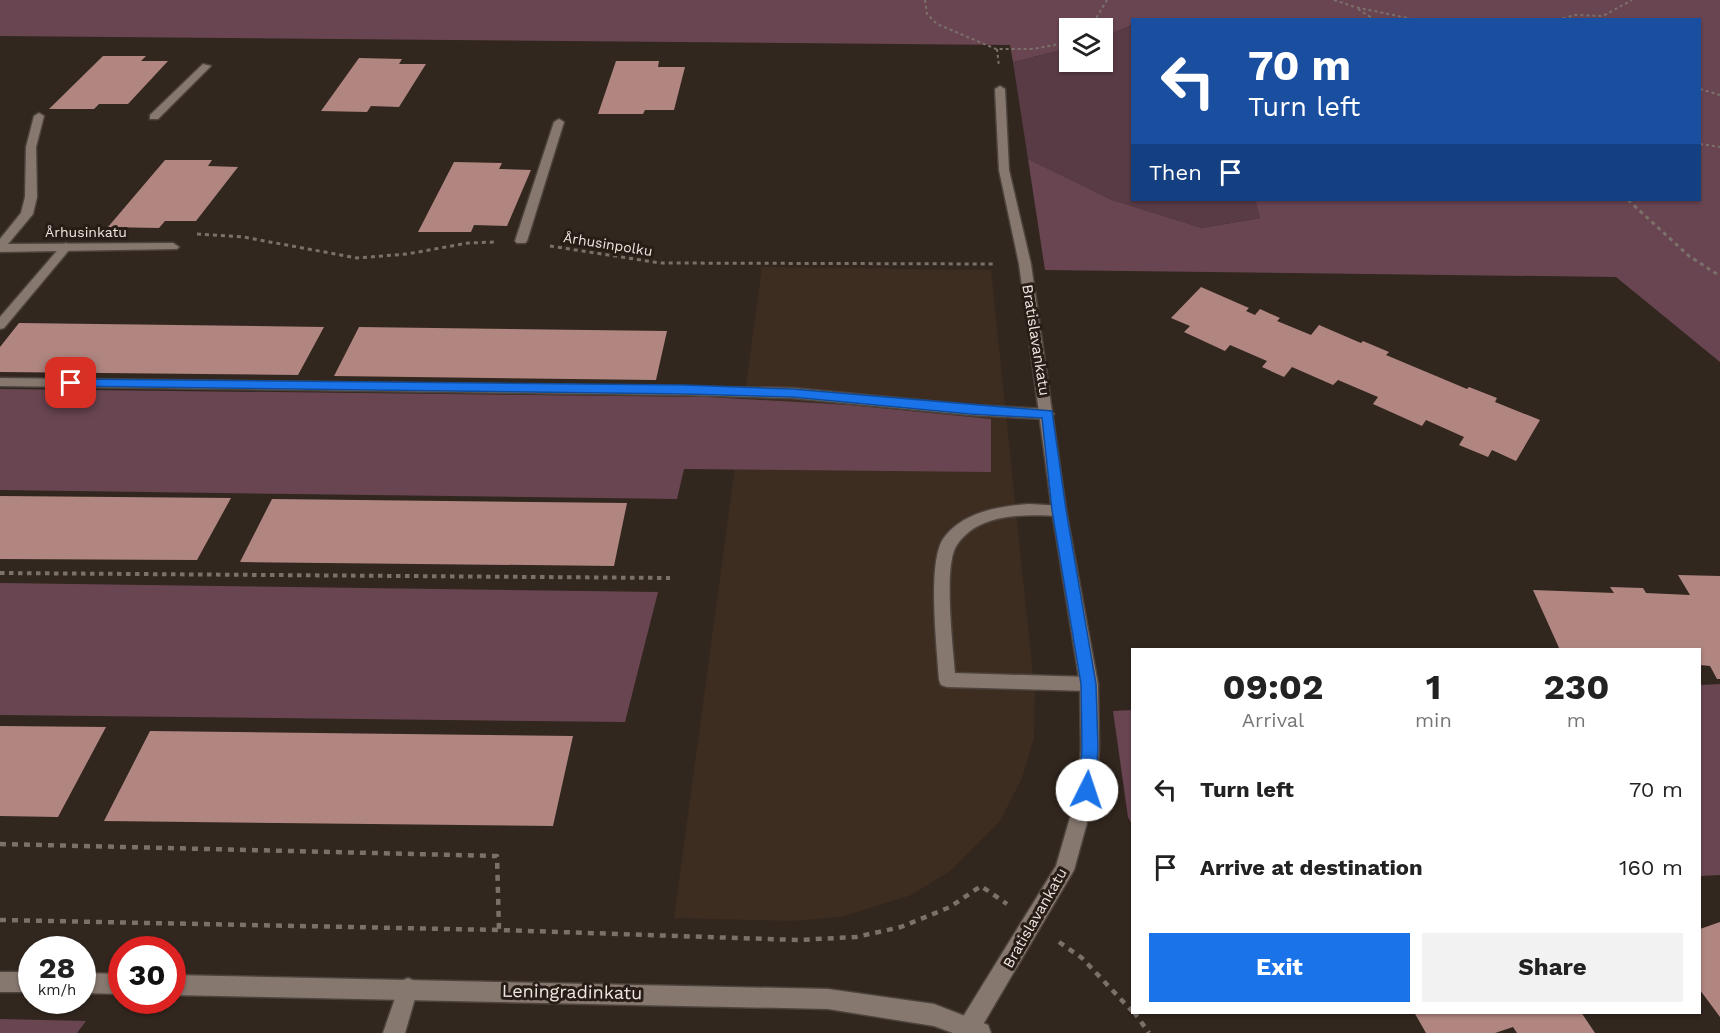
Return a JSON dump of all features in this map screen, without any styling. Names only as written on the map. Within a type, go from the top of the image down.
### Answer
[{"type":"street","points":[[154,117],[206,66]]},
{"type":"street","name":"Bratislavankatu","points":[[974,1030],[1047,901],[1067,860],[1087,790],[1090,748],[1089,684],[1059,510],[1025,264],[1004,170],[1000,88]]},
{"type":"street","points":[[0,247],[27,214],[31,197],[31,147],[39,116]]},
{"type":"street","points":[[520,241],[559,122]]},
{"type":"street","name":"Århusinkatu","points":[[0,247],[173,247]]},
{"type":"street","points":[[0,325],[66,247]]},
{"type":"street","points":[[0,382],[792,393],[970,410],[1047,414]]},
{"type":"street","points":[[1059,510],[1028,509],[989,516],[964,527],[947,544],[943,570],[947,680],[1089,684]]},
{"type":"street","points":[[0,982],[18,982]]},
{"type":"street","name":"Leningradinkatu","points":[[186,985],[408,988],[828,999],[934,1015],[974,1030]]},
{"type":"street","points":[[394,1033],[408,988]]},
{"type":"path","points":[[925,0],[925,10],[931,21],[997,49],[1047,48],[1059,45]]},
{"type":"path","points":[[1096,18],[1107,0]]},
{"type":"path","points":[[1334,0],[1355,7],[1407,18]]},
{"type":"path","points":[[1564,18],[1575,15],[1603,16],[1632,0]]},
{"type":"path","points":[[1355,7],[1373,18]]},
{"type":"path","points":[[1701,89],[1720,95]]},
{"type":"path","points":[[1701,144],[1720,147]]},
{"type":"path","points":[[1629,201],[1689,256],[1720,276]]},
{"type":"path","name":"Århusinpolku","points":[[191,234],[243,237],[357,258],[407,254],[468,243],[520,241],[660,263],[1025,264]]},
{"type":"path","points":[[0,573],[670,578]]},
{"type":"path","points":[[0,844],[497,856],[499,930]]},
{"type":"path","points":[[0,920],[499,930],[798,940],[856,937],[901,927],[950,907],[981,886]]},
{"type":"path","points":[[1082,958],[1131,1010]]},
{"type":"path","points":[[1135,1014],[1149,1033]]},
{"type":"shaded area","points":[[0,0],[1720,0],[1720,362],[1616,277],[1045,270],[1028,159],[1112,200],[1202,228],[1260,218],[1255,201],[1701,201],[1701,18],[1131,18],[1131,25],[1113,33],[1113,18],[1059,18],[1059,50],[1013,62],[1010,45],[0,36]]},
{"type":"shaded area","points":[[1131,25],[1131,201],[1255,201],[1260,218],[1202,228],[1112,200],[1028,159],[1013,62],[1059,50],[1059,72],[1113,72],[1113,33]]},
{"type":"shaded area","points":[[762,267],[991,270],[1035,694],[1034,737],[1022,778],[1000,821],[950,871],[909,896],[841,917],[790,921],[674,918]]},
{"type":"shaded area","points":[[0,389],[709,397],[849,405],[991,419],[991,472],[684,469],[677,499],[0,490]]},
{"type":"shaded area","points":[[0,583],[658,592],[625,722],[0,715]]},
{"type":"shaded area","points":[[1720,684],[1720,875],[1701,876],[1701,685]]},
{"type":"shaded area","points":[[1131,710],[1131,823],[1128,817],[1113,711]]},
{"type":"shaded area","points":[[0,1019],[86,1021],[77,1033],[0,1033]]},
{"type":"building","points":[[103,56],[146,56],[141,61],[168,61],[128,104],[99,104],[94,109],[49,109]]},
{"type":"building","points":[[359,58],[402,59],[399,64],[426,64],[399,107],[371,106],[367,112],[321,111]]},
{"type":"building","points":[[616,61],[659,61],[658,67],[685,67],[674,110],[645,110],[643,114],[598,114]]},
{"type":"building","points":[[165,160],[212,160],[208,166],[238,167],[196,221],[165,221],[159,228],[108,227]]},
{"type":"building","points":[[454,162],[502,163],[499,169],[531,170],[507,226],[474,225],[471,232],[418,232]]},
{"type":"building","points":[[1201,287],[1249,308],[1246,311],[1255,315],[1260,309],[1280,318],[1277,321],[1311,335],[1319,325],[1361,343],[1363,341],[1389,352],[1386,355],[1467,389],[1469,387],[1497,398],[1495,402],[1540,420],[1516,461],[1492,450],[1488,457],[1459,445],[1464,437],[1426,420],[1422,426],[1373,404],[1378,397],[1338,380],[1333,385],[1292,367],[1284,377],[1262,367],[1267,361],[1230,345],[1225,351],[1184,332],[1190,326],[1171,318]]},
{"type":"building","points":[[19,323],[324,327],[298,375],[0,372],[0,347]]},
{"type":"building","points":[[359,327],[667,331],[656,380],[334,376]]},
{"type":"building","points":[[0,496],[231,498],[197,560],[0,559]]},
{"type":"building","points":[[272,499],[627,503],[614,566],[240,562]]},
{"type":"building","points":[[1678,575],[1720,576],[1720,679],[1717,679],[1710,666],[1701,665],[1701,648],[1559,648],[1533,590],[1614,593],[1610,587],[1643,588],[1646,593],[1690,595]]},
{"type":"building","points":[[0,726],[106,727],[58,817],[0,816]]},
{"type":"building","points":[[150,731],[573,736],[553,826],[104,821]]},
{"type":"building","points":[[1720,922],[1720,1017],[1701,991],[1701,929]]},
{"type":"building","points":[[1415,1014],[1582,1014],[1595,1033],[1517,1033],[1513,1027],[1495,1033],[1426,1033]]},
{"type":"route","points":[[71,383],[792,393],[970,410],[1047,414],[1059,510],[1089,684],[1090,748],[1087,790]]}]
